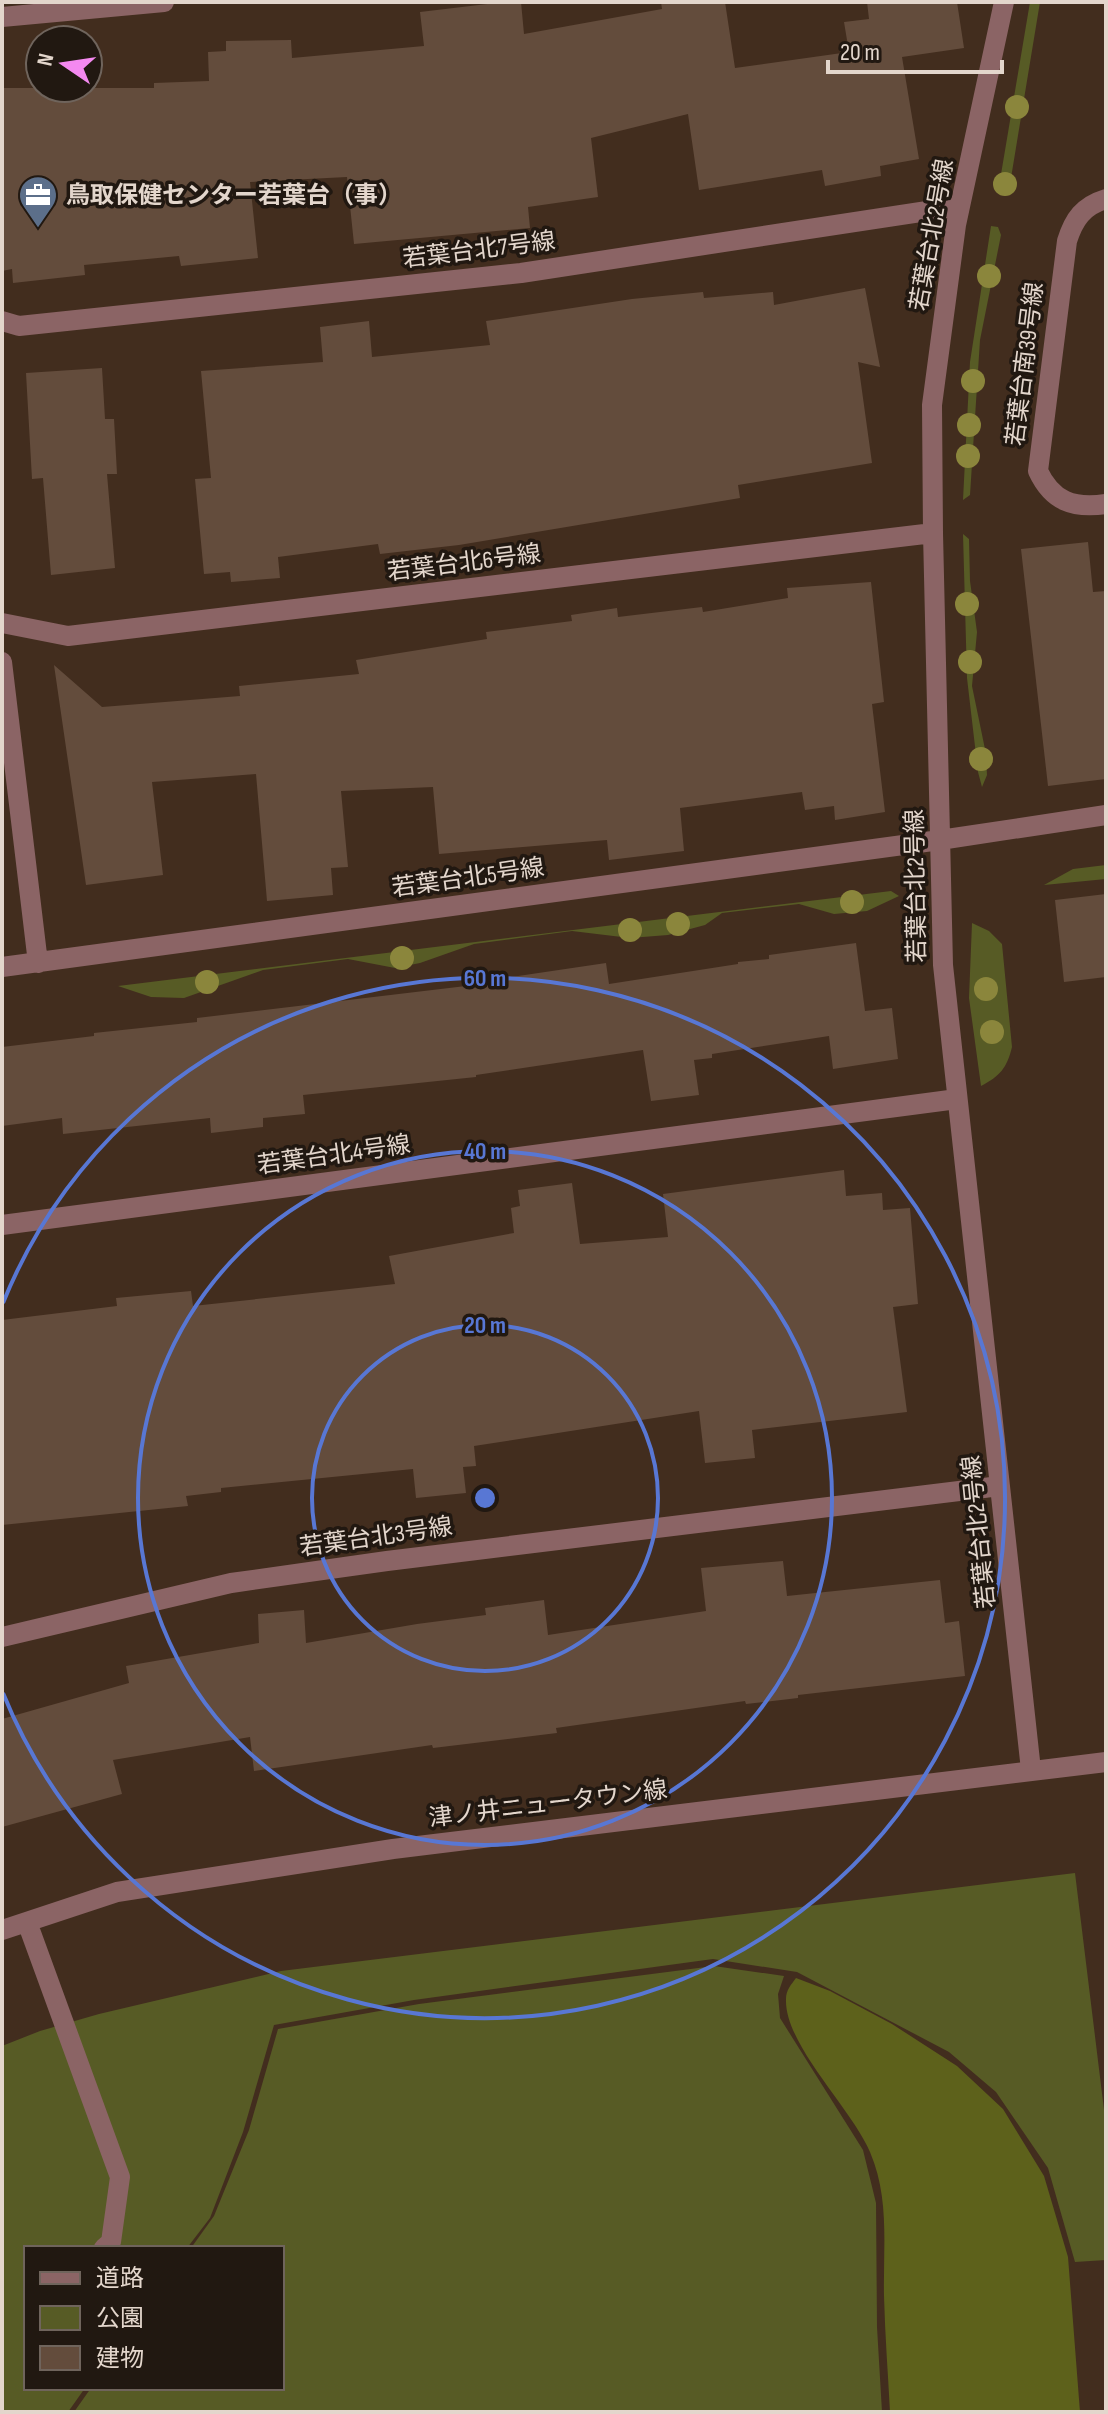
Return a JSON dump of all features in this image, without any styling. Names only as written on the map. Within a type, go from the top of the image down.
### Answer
[{"type":"street","points":[[2,17],[164,2]]},
{"type":"street","name":"若葉台北2号線","points":[[1004,2],[960,206],[932,405],[933,533],[943,965],[1031,1770]]},
{"type":"street","name":"若葉台南39号線","points":[[1106,199],[1089,206],[1074,219],[1067,241],[1038,471],[1046,488],[1069,503],[1091,506],[1106,504]]},
{"type":"street","name":"若葉台北7号線","points":[[2,321],[19,326],[521,273],[960,206]]},
{"type":"street","name":"若葉台北6号線","points":[[2,623],[68,636],[933,533]]},
{"type":"street","points":[[2,662],[38,963]]},
{"type":"street","name":"若葉台北5号線","points":[[2,967],[1106,815]]},
{"type":"street","name":"若葉台北4号線","points":[[2,1225],[957,1099]]},
{"type":"street","name":"若葉台北3号線","points":[[2,1637],[231,1583],[1000,1486]]},
{"type":"street","name":"津ノ井ニュータウン線","points":[[2,1930],[117,1892],[393,1849],[1106,1762]]},
{"type":"street","points":[[27,1922],[120,2177],[111,2242],[106,2246]]},
{"type":"green space","points":[[1030,2],[1040,2],[1009,190],[998,192]]},
{"type":"green space","points":[[991,226],[998,227],[1001,235],[980,340],[970,495],[963,500],[970,362]]},
{"type":"green space","points":[[963,534],[969,539],[970,581],[977,632],[972,686],[986,754],[987,775],[982,787],[967,678]]},
{"type":"green space","points":[[1106,865],[1106,879],[1044,885],[1073,869]]},
{"type":"green space","points":[[891,891],[899,896],[867,911],[834,914],[799,904],[722,913],[705,925],[668,935],[630,938],[572,931],[474,944],[420,963],[395,968],[348,959],[263,970],[184,998],[151,997],[118,986]]},
{"type":"green space","points":[[972,923],[989,931],[1002,944],[1012,1047],[1002,1071],[981,1086],[969,998]]},
{"type":"green space","points":[[1075,1873],[1106,2126],[1106,2260],[1075,2262],[1048,2168],[996,2092],[949,2052],[797,1972],[713,1959],[414,2000],[274,2025],[243,2132],[210,2218],[189,2246],[24,2246],[24,2390],[84,2390],[68,2412],[2,2412],[2,2046],[99,2014],[281,1971]]},
{"type":"green space","points":[[714,1966],[784,1976],[778,1994],[780,2018],[863,2150],[876,2203],[877,2327],[882,2412],[74,2412],[90,2390],[284,2390],[284,2246],[192,2246],[214,2216],[249,2130],[278,2029],[419,2004]]},
{"type":"shaded area","points":[[796,1978],[830,1991],[892,2024],[957,2066],[1003,2109],[1044,2176],[1068,2257],[1080,2412],[890,2412],[880,2187],[870,2152],[861,2135],[807,2056],[788,2017],[786,1999]]},
{"type":"building","points":[[521,2],[524,34],[662,9],[661,2],[725,2],[735,68],[849,52],[844,22],[869,19],[867,2],[957,2],[964,48],[902,57],[919,159],[880,166],[881,176],[825,186],[822,170],[699,190],[688,114],[591,138],[598,197],[528,207],[530,228],[354,244],[347,177],[250,182],[258,258],[181,266],[179,256],[84,265],[85,275],[13,283],[12,269],[2,271],[2,88],[24,88],[24,104],[104,104],[104,88],[154,88],[154,83],[209,81],[208,52],[226,51],[226,41],[291,40],[292,58],[424,46],[420,12]]},
{"type":"building","points":[[865,288],[880,367],[858,362],[872,463],[738,485],[740,498],[459,545],[380,554],[378,544],[278,557],[280,578],[231,582],[230,572],[204,574],[195,479],[211,478],[201,371],[323,362],[320,327],[369,321],[372,357],[490,345],[486,321],[632,299],[703,292],[704,298],[773,292],[774,305]]},
{"type":"building","points":[[102,368],[105,419],[114,419],[117,474],[107,474],[115,568],[51,575],[43,478],[32,479],[26,373]]},
{"type":"building","points":[[1088,542],[1093,592],[1106,591],[1106,779],[1048,786],[1021,549]]},
{"type":"building","points":[[871,582],[884,702],[872,704],[885,812],[835,820],[834,806],[805,810],[802,792],[680,808],[684,851],[609,860],[607,840],[439,854],[433,787],[341,791],[348,867],[331,868],[333,895],[267,901],[256,774],[152,782],[163,875],[86,885],[54,665],[102,707],[240,696],[239,686],[359,674],[356,660],[487,639],[486,632],[572,621],[571,615],[617,608],[618,617],[702,607],[703,612],[788,598],[787,588]]},
{"type":"building","points":[[1106,894],[1106,977],[1064,982],[1055,900]]},
{"type":"building","points":[[856,943],[865,1011],[892,1008],[898,1059],[833,1069],[829,1036],[712,1054],[712,1058],[694,1060],[699,1095],[651,1101],[643,1050],[476,1077],[303,1095],[305,1114],[263,1118],[263,1127],[211,1133],[210,1118],[63,1134],[62,1118],[2,1126],[2,1047],[197,1022],[197,1018],[491,983],[491,980],[606,963],[609,984],[769,959],[769,955]]},
{"type":"building","points":[[844,1170],[846,1196],[882,1193],[883,1210],[910,1208],[918,1304],[893,1307],[907,1412],[752,1430],[755,1458],[705,1463],[699,1411],[474,1446],[476,1466],[463,1467],[466,1493],[416,1498],[413,1469],[221,1488],[221,1492],[186,1496],[188,1506],[2,1525],[2,1320],[117,1306],[116,1298],[191,1291],[193,1306],[395,1284],[389,1256],[514,1233],[511,1208],[520,1206],[518,1190],[572,1183],[580,1244],[668,1237],[663,1194]]},
{"type":"building","points":[[783,1561],[787,1596],[940,1580],[945,1623],[959,1621],[965,1676],[746,1704],[745,1701],[556,1728],[557,1733],[433,1748],[432,1745],[254,1771],[250,1737],[113,1760],[122,1794],[2,1827],[2,1719],[129,1683],[126,1666],[259,1643],[258,1614],[304,1610],[306,1643],[486,1615],[485,1608],[544,1600],[548,1635],[706,1611],[701,1568]]},
{"type":"place","name":"鳥取保健センター若葉台（事）","points":[[38,229]]}]
